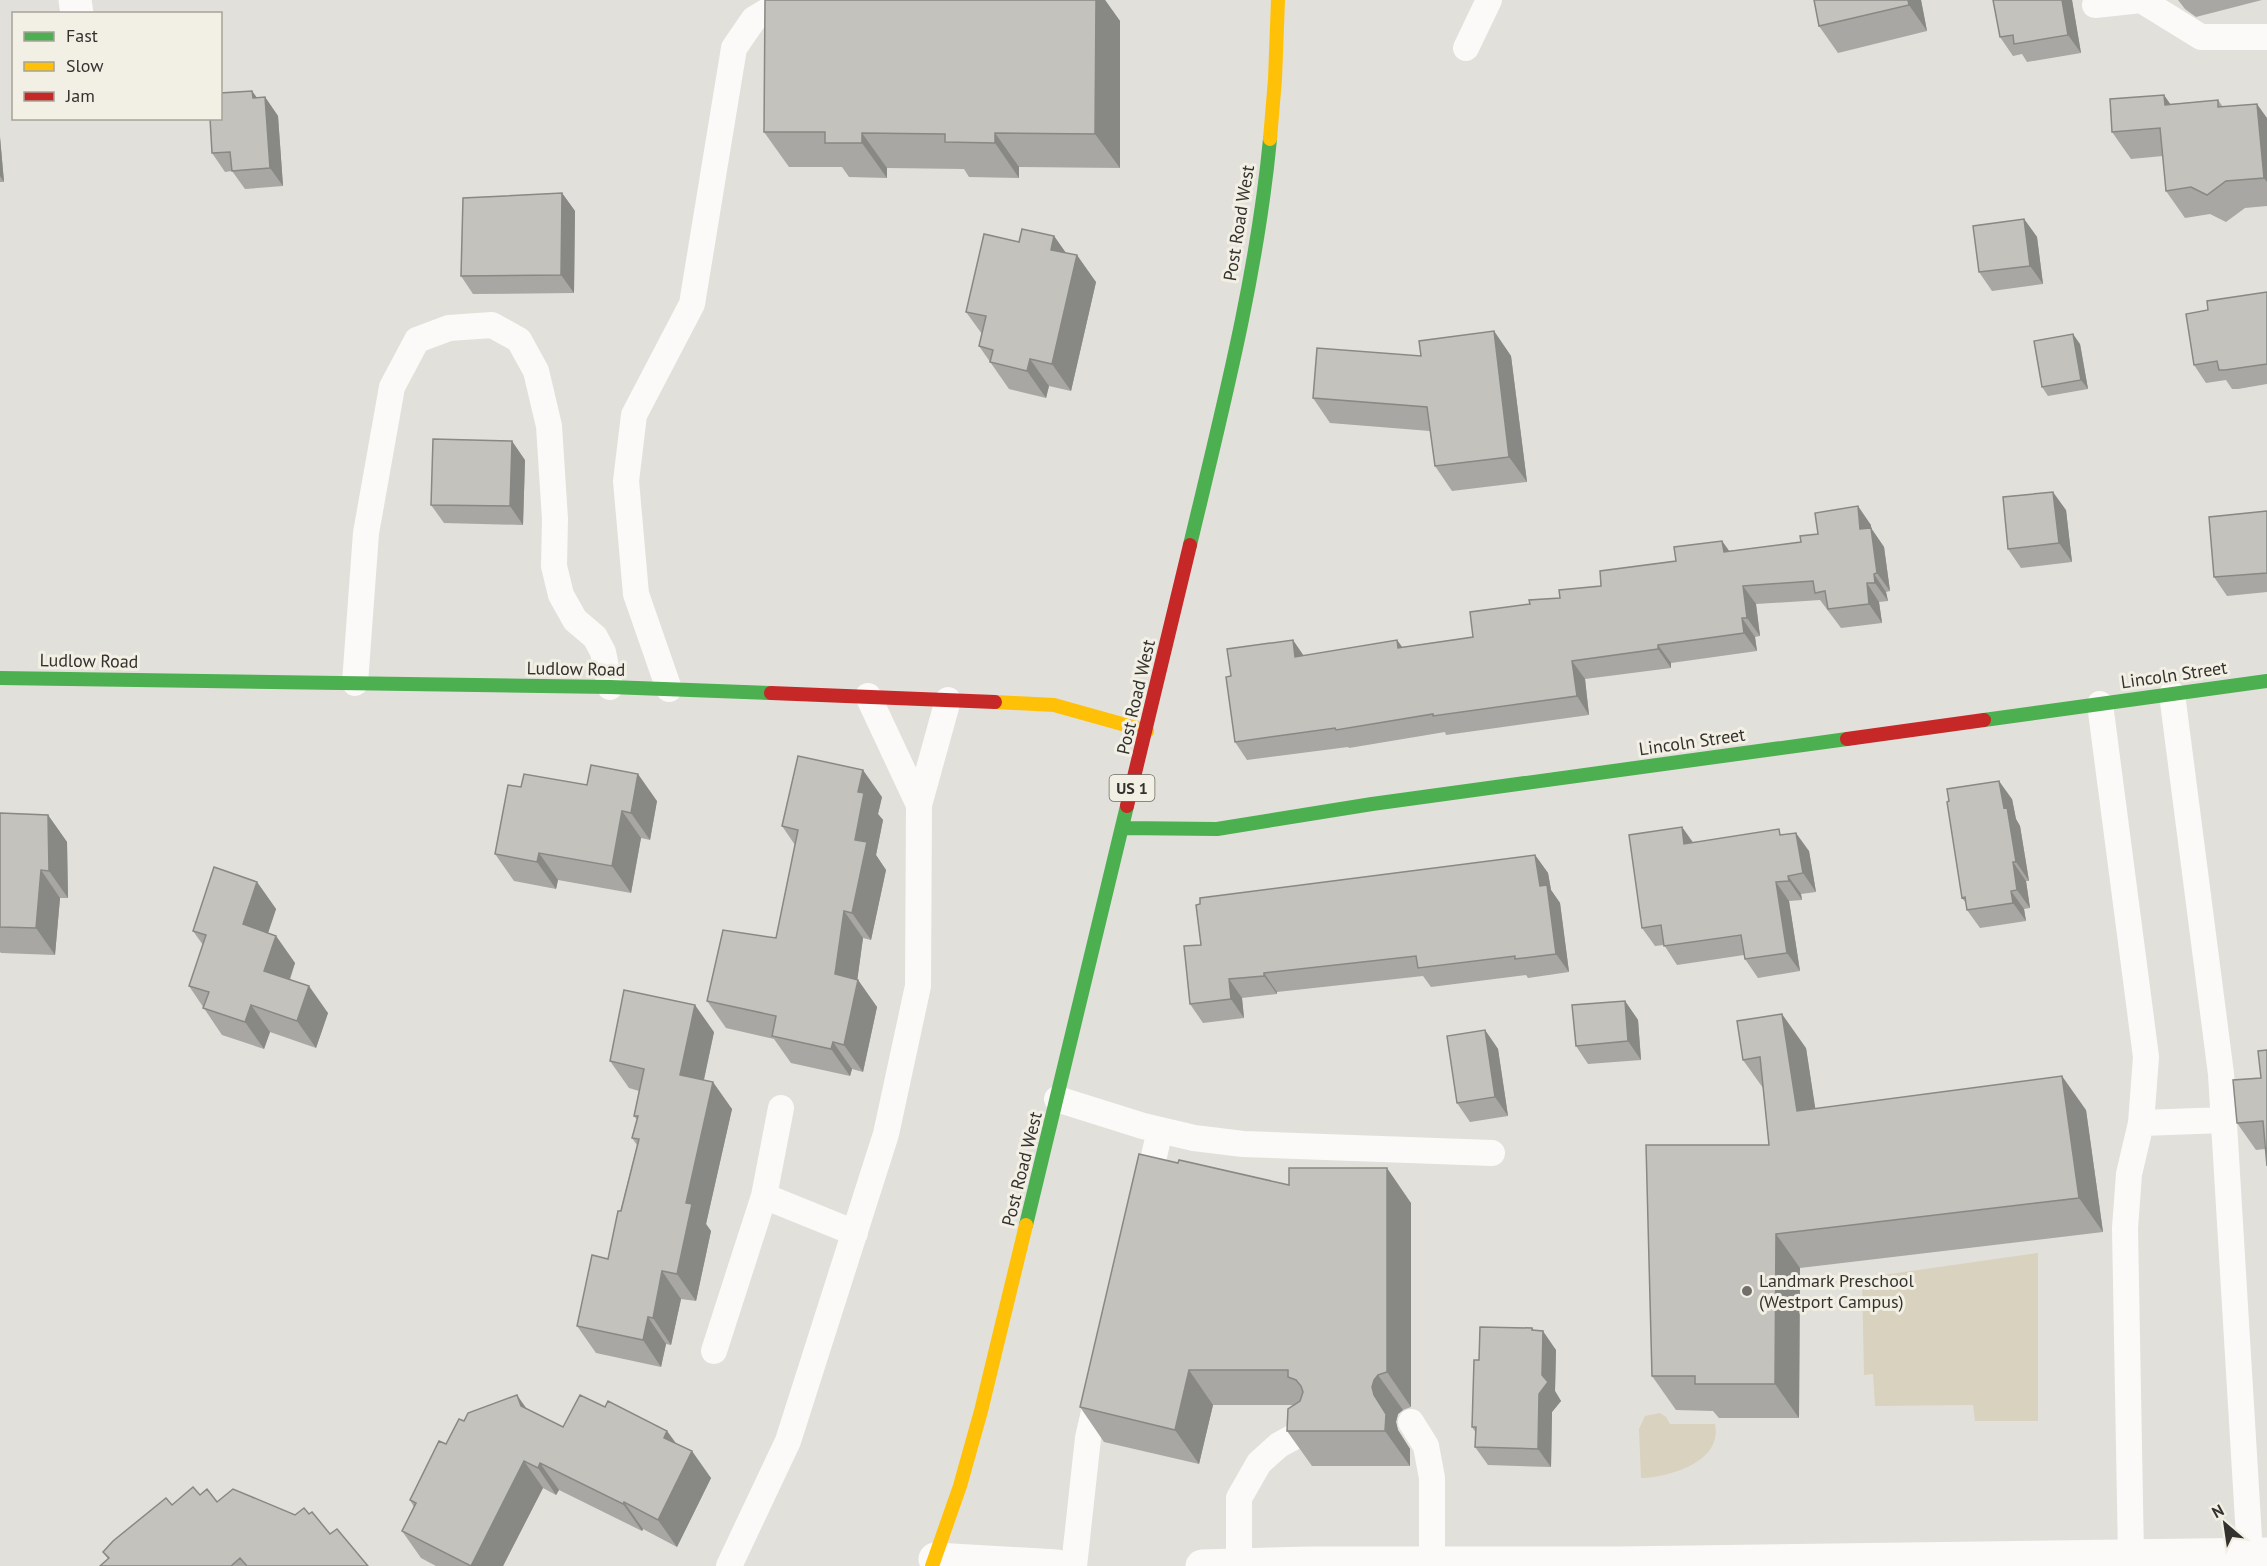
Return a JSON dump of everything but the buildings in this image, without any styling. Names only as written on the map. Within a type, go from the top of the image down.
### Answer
[{"type":"street","name":"Post Road West","points":[[934,1563],[960,1486],[981,1411],[1147,731],[1250,277],[1265,190],[1278,27],[1278,0]]},
{"type":"street","name":"Ludlow Road","points":[[0,678],[610,687],[868,696],[1054,705],[1147,731]]},
{"type":"street","name":"Lincoln Street","points":[[1122,828],[1217,829],[1372,804],[2267,681]]},
{"type":"street","points":[[1202,1566],[1432,1563],[1617,1564],[2259,1554]]},
{"type":"street","points":[[934,1563],[1057,1566]]},
{"type":"lane","points":[[669,689],[636,594],[626,482],[634,415],[692,304],[734,48],[754,20],[786,0]]},
{"type":"lane","points":[[1466,48],[1489,0]]},
{"type":"lane","points":[[2095,5],[2140,0],[2201,37],[2267,36]]},
{"type":"lane","points":[[355,683],[366,533],[392,387],[417,340],[449,328],[492,325],[519,340],[536,371],[549,426],[555,519],[554,566],[561,595],[575,620],[595,637],[603,652],[610,687]]},
{"type":"lane","points":[[2172,694],[2206,946],[2225,1120],[2259,1554]]},
{"type":"lane","points":[[868,696],[919,805]]},
{"type":"lane","points":[[729,1566],[789,1441],[886,1134],[918,986],[919,805],[948,700]]},
{"type":"lane","points":[[2100,704],[2146,1057],[2141,1123],[2129,1174],[2125,1228],[2131,1556]]},
{"type":"lane","points":[[1057,1099],[1194,1138],[1243,1144],[1492,1153]]},
{"type":"lane","points":[[714,1352],[764,1196],[781,1108]]},
{"type":"lane","points":[[2141,1123],[2225,1120]]},
{"type":"lane","points":[[1141,1209],[1160,1130]]},
{"type":"lane","points":[[764,1196],[855,1233]]},
{"type":"lane","points":[[1074,1566],[1088,1438],[1104,1368]]},
{"type":"lane","points":[[1411,1422],[1426,1446],[1432,1478],[1432,1563]]},
{"type":"lane","points":[[1239,1565],[1239,1497],[1259,1463],[1279,1445],[1312,1427]]},
{"type":"shaded area","points":[[2038,1253],[2038,1421],[1975,1421],[1973,1405],[1875,1406],[1873,1374],[1864,1375],[1862,1278]]},
{"type":"shaded area","points":[[1660,1413],[1670,1424],[1715,1424],[1715,1437],[1711,1448],[1691,1465],[1666,1474],[1641,1478],[1639,1429],[1645,1416]]},
{"type":"traffic: fast","points":[[1190,545],[1237,343],[1257,241],[1270,139]]},
{"type":"traffic: fast","points":[[0,678],[610,687],[771,693]]},
{"type":"traffic: fast","points":[[1984,720],[2267,681]]},
{"type":"traffic: fast","points":[[1122,828],[1217,829],[1372,804],[1847,739]]},
{"type":"traffic: fast","points":[[1026,1225],[1127,806]]},
{"type":"traffic: slow","points":[[1270,139],[1278,0]]},
{"type":"traffic: slow","points":[[995,702],[1054,705],[1147,731]]},
{"type":"traffic: slow","points":[[932,1566],[960,1486],[981,1411],[1026,1225]]},
{"type":"traffic: jam","points":[[1127,806],[1190,545]]},
{"type":"traffic: jam","points":[[771,693],[995,702]]},
{"type":"traffic: jam","points":[[1847,739],[1984,720]]},
{"type":"place","name":"Landmark Preschool (Westport Campus)","points":[[1747,1291]]}]
